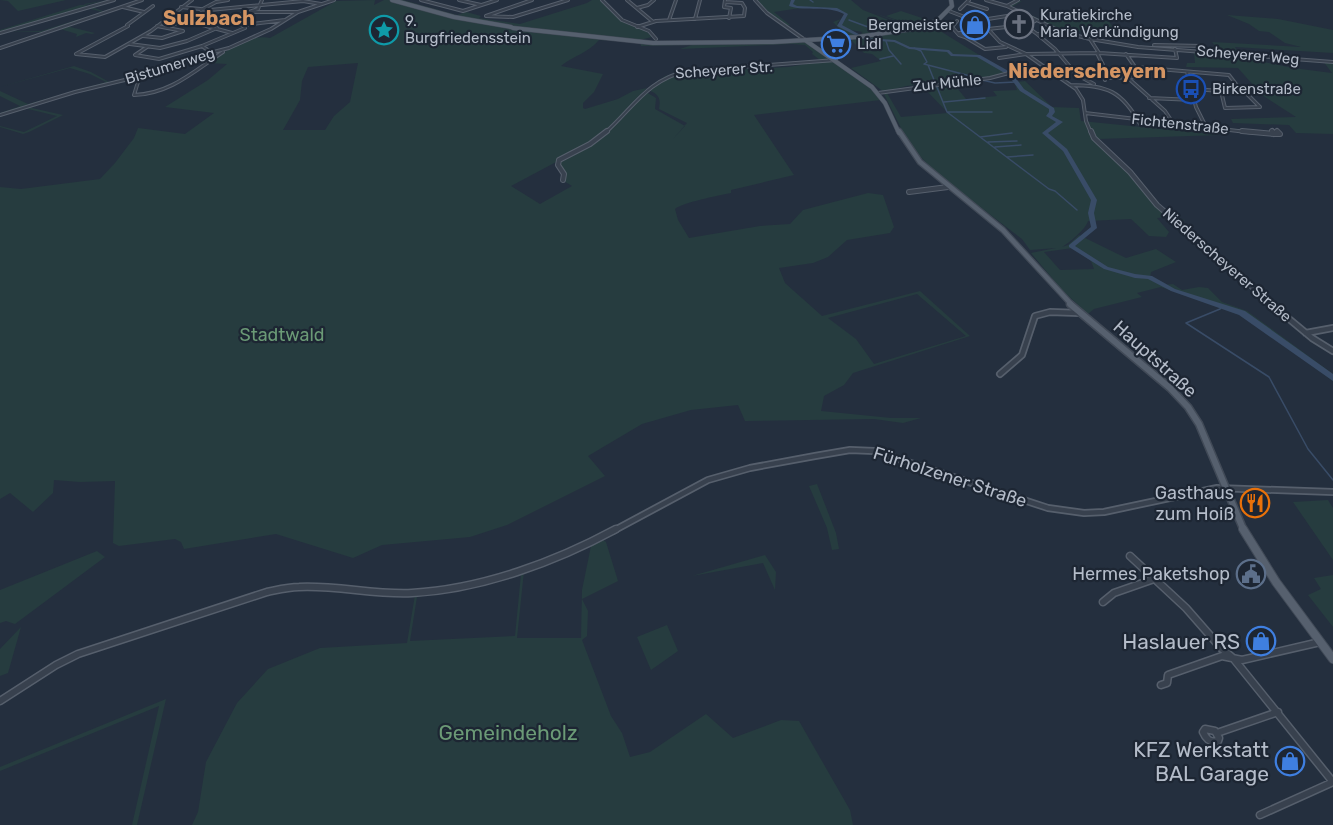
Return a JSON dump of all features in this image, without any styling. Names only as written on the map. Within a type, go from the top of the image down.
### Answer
[{"type":"main road","points":[[392,0],[444,15],[512,28],[666,42],[789,41],[858,37],[920,28],[937,21],[949,11],[952,6],[951,0]]},
{"type":"main road","points":[[815,46],[815,42],[820,39]]},
{"type":"main road","points":[[805,40],[865,81],[878,93]]},
{"type":"main road","name":"Hauptstraße","points":[[878,93],[907,146],[920,162],[1003,230],[1026,252],[1079,313],[1188,407],[1199,424],[1233,509],[1256,550],[1333,659]]},
{"type":"street","points":[[0,33],[114,0]]},
{"type":"street","points":[[0,48],[140,1],[154,5],[128,25],[76,54],[105,57],[143,36],[192,0]]},
{"type":"street","points":[[201,10],[213,3],[228,0]]},
{"type":"street","points":[[262,0],[261,5],[249,12],[222,20],[244,25],[285,20]]},
{"type":"street","name":"Bistumerweg","points":[[0,115],[227,49],[271,29],[298,12],[334,0]]},
{"type":"street","points":[[421,0],[463,11],[495,1],[507,7]]},
{"type":"street","points":[[461,0],[481,5]]},
{"type":"street","points":[[532,0],[486,15],[513,17],[568,0]]},
{"type":"street","points":[[602,0],[622,20],[649,31],[654,40]]},
{"type":"street","points":[[627,0],[652,21]]},
{"type":"street","points":[[637,8],[648,6],[654,0]]},
{"type":"street","points":[[669,20],[676,0]]},
{"type":"street","points":[[696,19],[700,0]]},
{"type":"street","points":[[755,0],[767,13],[805,40]]},
{"type":"street","name":"Scheyerer Weg","points":[[986,0],[1007,6],[1066,33],[1090,39],[1127,45],[1333,62]]},
{"type":"street","points":[[1007,6],[1018,0]]},
{"type":"street","points":[[181,7],[201,10],[305,1],[323,4]]},
{"type":"street","points":[[637,27],[652,21],[744,16],[745,8],[742,3],[725,1],[724,7],[731,8],[730,16]]},
{"type":"street","points":[[960,9],[969,2],[987,9]]},
{"type":"street","points":[[123,7],[144,12]]},
{"type":"street","name":"Niederscheyerer Straße","points":[[949,11],[975,21],[998,41],[1025,54],[1070,85],[1082,98],[1088,128],[1094,138],[1130,172],[1162,211],[1306,333],[1333,351]]},
{"type":"street","points":[[249,12],[298,12]]},
{"type":"street","points":[[975,21],[1021,14]]},
{"type":"street","points":[[168,27],[184,20],[232,33]]},
{"type":"street","points":[[959,33],[1024,25],[1036,21]]},
{"type":"street","points":[[956,22],[951,27],[959,35],[985,49],[1008,47]]},
{"type":"street","points":[[143,36],[164,38],[183,31],[157,26]]},
{"type":"street","points":[[1026,26],[1037,33],[1077,75],[1095,85]]},
{"type":"street","points":[[129,44],[164,47],[190,40],[217,28]]},
{"type":"street","points":[[148,47],[135,55],[159,59],[201,46],[245,28]]},
{"type":"street","points":[[1037,33],[1066,33]]},
{"type":"street","points":[[789,41],[797,38],[796,34]]},
{"type":"street","points":[[1090,39],[1103,65],[1105,78],[1102,85]]},
{"type":"street","points":[[1127,45],[1202,46]]},
{"type":"street","points":[[201,46],[212,52]]},
{"type":"street","points":[[133,78],[138,82],[134,95],[157,93],[178,84],[227,49]]},
{"type":"street","points":[[999,58],[1025,54],[1098,53],[1177,58],[1175,49]]},
{"type":"street","points":[[1105,78],[1142,77],[1126,54]]},
{"type":"street","name":"Scheyerer Str.","points":[[562,180],[564,174],[558,165],[559,160],[599,137],[615,124],[646,90],[665,76],[687,71],[787,66],[836,60]]},
{"type":"street","points":[[1135,67],[1229,75],[1242,92],[1258,102],[1260,107],[1225,108],[1221,91]]},
{"type":"street","name":"Zur Mühle","points":[[878,93],[1011,73],[1053,72]]},
{"type":"street","points":[[1187,72],[1194,100],[1206,127]]},
{"type":"street","points":[[1128,78],[1164,111],[1173,123]]},
{"type":"street","points":[[1070,85],[1102,85],[1129,103],[1140,124]]},
{"type":"street","points":[[1193,89],[1242,92]]},
{"type":"street","points":[[1149,98],[1194,100]]},
{"type":"street","name":"Fichtenstraße","points":[[1085,113],[1274,134]]},
{"type":"street","points":[[909,192],[948,187]]},
{"type":"street","points":[[1000,374],[1022,355],[1035,316],[1050,312],[1079,313]]},
{"type":"street","points":[[1306,333],[1333,328]]},
{"type":"street","name":"Fürholzener Straße","points":[[0,701],[56,664],[78,654],[267,592],[298,587],[389,593],[430,592],[474,584],[551,560],[588,544],[708,480],[750,468],[850,450],[884,453],[1048,508],[1084,513],[1104,512],[1224,487],[1333,492]]},
{"type":"street","points":[[1130,556],[1186,608],[1221,648],[1233,658],[1333,782],[1260,815]]},
{"type":"street","points":[[1103,602],[1114,593],[1154,579]]},
{"type":"street","points":[[1161,685],[1167,683],[1168,675],[1222,656],[1242,660],[1320,642]]},
{"type":"street","points":[[1218,733],[1278,712]]},
{"type":"green space","points":[[0,0],[66,0],[18,11],[8,1]]},
{"type":"green space","name":"Stadtwald","points":[[375,0],[374,5],[384,0],[391,0],[421,10],[499,26],[643,41],[804,42],[870,87],[881,100],[754,115],[794,175],[731,190],[731,193],[679,207],[675,209],[678,220],[689,238],[760,226],[790,224],[803,210],[868,193],[883,195],[894,227],[890,233],[847,240],[828,257],[813,263],[779,268],[785,283],[822,316],[920,291],[970,336],[853,373],[844,385],[824,396],[821,411],[891,418],[921,418],[903,423],[874,419],[745,421],[738,405],[691,410],[642,424],[588,456],[605,476],[507,525],[470,537],[382,545],[353,558],[276,534],[184,549],[181,542],[175,539],[119,546],[113,543],[115,481],[54,480],[53,493],[33,512],[10,493],[0,499],[0,187],[21,189],[100,179],[134,138],[138,128],[185,134],[214,113],[165,107],[208,80],[227,64],[209,63],[230,48],[254,38],[270,38],[336,1]],"holes":[[[599,40],[641,42],[641,46],[692,45],[680,49],[805,45],[820,60],[783,65],[819,62],[788,67],[676,73],[665,76],[647,90],[658,97],[659,109],[687,123],[685,126],[655,109],[656,98],[646,92],[624,117],[610,129],[647,88],[585,109],[583,103],[594,92],[603,74],[561,66]],[[358,63],[350,102],[334,116],[325,130],[283,130],[300,100],[302,81],[308,67]],[[558,161],[564,181],[572,186],[540,204],[511,186]],[[917,294],[966,336],[874,364],[856,339],[828,318]]]},
{"type":"green space","points":[[396,0],[457,15],[466,12],[481,16],[479,18],[520,24],[592,0],[601,0],[622,21],[646,31],[652,37],[640,40],[509,27],[475,21]]},
{"type":"green space","points":[[758,0],[851,0],[863,10],[904,26],[882,31],[912,28],[863,35],[861,33],[863,32],[850,30],[857,36],[847,37],[833,22],[841,19],[837,23],[839,25],[847,14],[839,11],[812,8],[774,12],[790,25],[786,26],[768,13]]},
{"type":"green space","points":[[1022,1],[1012,7],[1042,20],[1109,21],[1115,32],[1158,37],[1146,37],[1147,40],[1061,29],[1064,32],[1008,7]]},
{"type":"green space","points":[[80,5],[106,12],[66,26],[95,33],[86,33],[76,37],[77,34],[57,28],[41,32],[7,32],[0,32],[0,30]],"holes":[[[88,8],[102,12],[41,31],[7,32]]]},
{"type":"green space","points":[[901,11],[928,20],[911,27],[874,13],[910,25],[886,16]]},
{"type":"green space","points":[[1227,15],[1278,19],[1333,30],[1333,53],[1235,47],[1238,53],[1211,51],[1293,68],[1332,73],[1323,61],[1333,62],[1333,134],[1296,133],[1289,125],[1233,123],[1231,119],[1296,117],[1262,95],[1238,68],[1186,67],[1187,63],[1195,63],[1194,52],[1217,48],[1212,42],[1301,47],[1285,43],[1269,32],[1259,31]]},
{"type":"green space","points":[[932,26],[1010,74],[906,86],[884,92],[851,68],[881,61],[872,54],[864,53],[849,38]]},
{"type":"green space","points":[[74,66],[111,83],[23,106],[63,115],[29,132],[23,134],[0,127],[24,132],[57,116],[24,108],[0,117],[0,113],[20,106],[0,96],[0,91],[28,104],[106,82],[70,68],[0,87]]},
{"type":"green space","points":[[1025,81],[1052,107],[1079,108],[1081,121],[1221,135],[1098,139],[1170,218],[1186,220],[1176,223],[1168,217],[1157,218],[1169,232],[1166,237],[1149,236],[1131,219],[1088,221],[1081,232],[1062,247],[1068,245],[1079,235],[1126,258],[1156,249],[1176,262],[1151,272],[1150,277],[1164,285],[1173,284],[1182,290],[1208,288],[1222,302],[1247,311],[1333,374],[1333,381],[1243,316],[1161,287],[1137,293],[1142,297],[1094,309],[1088,314],[1062,290],[1031,253],[1056,248],[1030,250],[1022,239],[937,174],[905,136],[884,94],[887,93],[901,117],[948,113],[922,86],[953,83],[966,99],[997,96],[993,91],[1017,90],[1015,84]],"holes":[[[1073,248],[1091,261],[1094,269],[1060,270],[1044,252]]]},
{"type":"green space","points":[[817,484],[836,533],[839,549],[832,550],[827,528],[809,486]]},
{"type":"green space","points":[[1328,500],[1333,508],[1333,560],[1293,502]]},
{"type":"green space","name":"Gemeindeholz","points":[[602,539],[606,542],[618,581],[582,599],[588,611],[587,636],[582,640],[611,716],[622,733],[630,757],[650,752],[706,714],[733,738],[781,720],[799,721],[850,810],[853,825],[192,825],[198,812],[206,762],[237,703],[268,669],[320,648],[407,643],[415,595],[524,571],[517,638],[581,638],[582,590],[591,546]],"holes":[[[521,574],[515,636],[410,641],[417,597],[465,589]]]},
{"type":"green space","points":[[97,551],[105,557],[15,624],[6,621],[0,623],[0,590]]},
{"type":"green space","points":[[765,555],[776,572],[775,590],[763,563],[692,576]]},
{"type":"green space","points":[[1333,575],[1333,627],[1308,595],[1321,589],[1314,578]]},
{"type":"green space","points":[[667,625],[678,651],[651,670],[637,637]]},
{"type":"green space","points":[[21,627],[8,673],[0,676],[0,649]]},
{"type":"green space","points":[[166,699],[137,825],[132,825],[159,706],[0,771],[0,767]]},
{"type":"waterway","points":[[793,0],[791,5],[797,7],[837,9],[846,14],[839,25],[865,39],[895,41],[909,48],[949,51],[951,55],[978,56],[1010,74],[1022,90],[1051,108],[1052,112],[1049,116],[1060,122],[1045,133],[1065,150],[1094,200],[1091,213],[1094,228],[1071,246],[1106,268],[1135,276],[1150,277],[1173,290],[1242,313],[1333,378]]},
{"type":"waterway","points":[[849,20],[868,27],[873,33]]},
{"type":"waterway","points":[[886,41],[889,50],[901,64]]},
{"type":"waterway","points":[[914,48],[921,51],[927,62],[924,64],[928,65]]},
{"type":"waterway","points":[[880,59],[893,56]]},
{"type":"waterway","points":[[928,65],[978,78]]},
{"type":"waterway","points":[[928,65],[947,112],[980,137]]},
{"type":"waterway","points":[[982,80],[995,83],[1016,82]]},
{"type":"waterway","points":[[944,102],[985,98]]},
{"type":"waterway","points":[[948,112],[992,112]]},
{"type":"waterway","points":[[980,137],[1012,133]]},
{"type":"waterway","points":[[980,137],[1049,189],[1055,191],[1077,210]]},
{"type":"waterway","points":[[988,142],[1017,141]]},
{"type":"waterway","points":[[995,147],[1021,145]]},
{"type":"waterway","points":[[1007,157],[1033,155]]},
{"type":"waterway","points":[[1222,306],[1220,309],[1186,323],[1269,377],[1308,449],[1333,480]]},
{"type":"place","name":"Kuratiekirche Maria Verkündigung","points":[[1019,24]]},
{"type":"place","name":"Bergmeister","points":[[975,25]]},
{"type":"place","name":"9. Burgfriedensstein","points":[[384,30]]},
{"type":"place","name":"Lidl","points":[[836,44]]},
{"type":"place","name":"Birkenstraße","points":[[1191,89]]},
{"type":"place","name":"Gasthaus zum Hoiß","points":[[1255,503]]},
{"type":"place","name":"Hermes Paketshop","points":[[1251,574]]},
{"type":"place","name":"Haslauer RS","points":[[1261,641]]},
{"type":"place","name":"KFZ Werkstatt BAL Garage","points":[[1290,761]]},
{"type":"district","name":"Sulzbach","points":[[209,18]]},
{"type":"district","name":"Niederscheyern","points":[[1087,71]]}]
